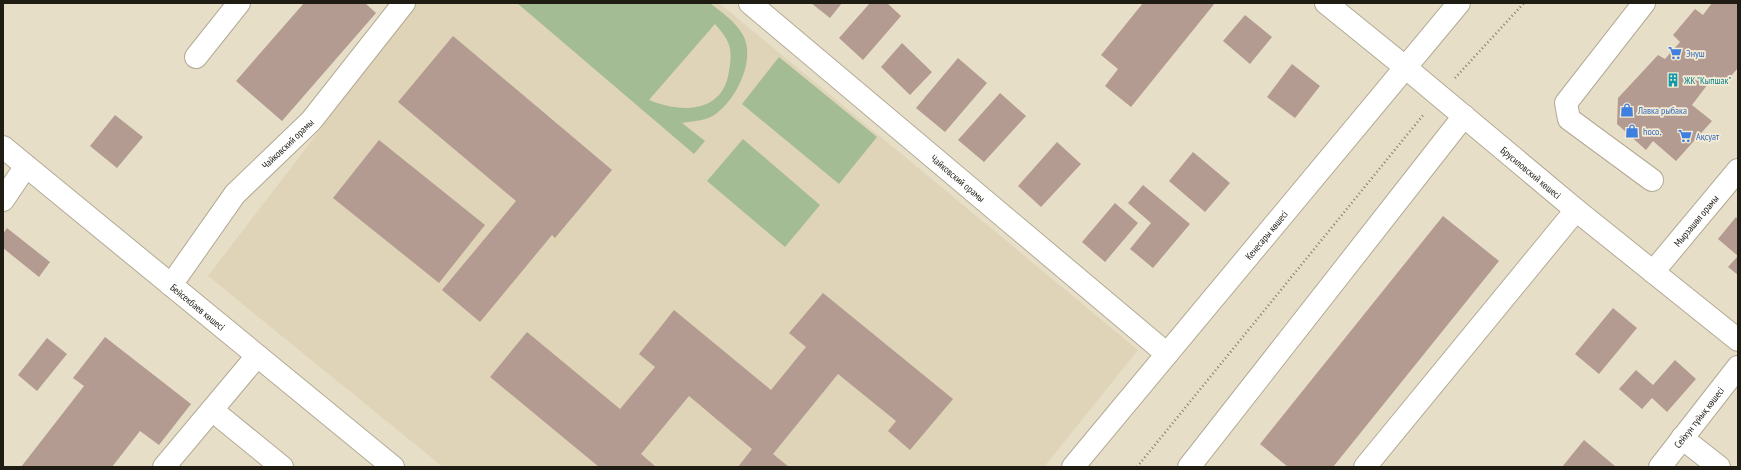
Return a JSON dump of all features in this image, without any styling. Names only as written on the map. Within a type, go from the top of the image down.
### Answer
[{"type":"street","points":[[196,57],[239,3]]},
{"type":"street","name":"Чайковский орамы","points":[[750,3],[1167,354]]},
{"type":"street","name":"Брусиловский көшесі","points":[[1326,3],[1576,210],[1738,340]]},
{"type":"street","name":"Кенесары көшесі","points":[[1073,467],[1459,3]]},
{"type":"street","points":[[1644,3],[1566,103],[1569,119],[1652,180]]},
{"type":"street","name":"Чайковский орамы","points":[[171,285],[236,194],[311,122],[395,6]]},
{"type":"street","points":[[1189,467],[1464,116]]},
{"type":"street","name":"Бейсекбаев көшесі","points":[[3,147],[393,467]]},
{"type":"street","points":[[3,200],[26,166]]},
{"type":"street","name":"Мырзашөл орамы","points":[[1654,272],[1738,170]]},
{"type":"street","points":[[1365,467],[1576,210]]},
{"type":"street","points":[[164,467],[257,356]]},
{"type":"street","name":"Сейхун тұйық көшесі","points":[[1660,467],[1738,367]]},
{"type":"street","points":[[212,410],[282,467]]},
{"type":"street","points":[[1682,438],[1720,467]]},
{"type":"path","points":[[1137,467],[1439,96],[1524,3]]},
{"type":"shaded area","points":[[417,3],[719,3],[1138,350],[1044,467],[443,467],[208,276]]},
{"type":"green space","points":[[517,3],[710,3],[728,18],[743,35],[747,55],[746,66],[731,98],[717,113],[705,119],[682,123],[705,141],[694,154]],"holes":[[[715,24],[727,40],[731,56],[725,85],[718,96],[699,106],[687,108],[674,107],[649,100]]]},
{"type":"green space","points":[[779,57],[877,137],[839,184],[742,104]]},
{"type":"green space","points":[[743,139],[820,205],[785,247],[707,181]]},
{"type":"building","points":[[304,3],[365,3],[376,13],[282,121],[236,81]]},
{"type":"building","points":[[811,3],[842,3],[830,18]]},
{"type":"building","points":[[870,3],[887,3],[901,16],[863,60],[839,38]]},
{"type":"building","points":[[1143,3],[1215,3],[1131,107],[1105,86],[1118,69],[1101,55]]},
{"type":"building","name":"ЖК \"Кыпшак\"","points":[[1712,3],[1738,3],[1738,68],[1724,84],[1714,76],[1692,105],[1712,121],[1676,161],[1653,141],[1646,150],[1617,124],[1618,98],[1658,55],[1665,59],[1680,42],[1673,35],[1695,9],[1703,15]]},
{"type":"building","points":[[1245,15],[1272,37],[1250,64],[1223,41]]},
{"type":"building","points":[[453,36],[612,170],[555,238],[552,235],[480,322],[442,290],[516,201],[398,102]]},
{"type":"building","points":[[902,43],[932,72],[910,95],[881,67]]},
{"type":"building","points":[[958,58],[987,83],[945,132],[916,108]]},
{"type":"building","points":[[1292,64],[1320,86],[1295,118],[1267,97]]},
{"type":"building","points":[[1000,93],[1026,116],[984,162],[958,140]]},
{"type":"building","points":[[115,115],[143,137],[117,168],[90,146]]},
{"type":"building","points":[[379,140],[485,225],[439,283],[333,198]]},
{"type":"building","points":[[1057,142],[1081,164],[1041,207],[1018,186]]},
{"type":"building","points":[[1193,152],[1230,183],[1205,212],[1169,181]]},
{"type":"building","points":[[1143,185],[1190,224],[1153,268],[1130,249],[1151,223],[1128,203]]},
{"type":"building","points":[[1115,203],[1138,223],[1105,262],[1082,242]]},
{"type":"building","points":[[1443,216],[1499,261],[1333,467],[1288,467],[1260,444]]},
{"type":"building","points":[[1736,217],[1738,219],[1738,256],[1718,239]]},
{"type":"building","points":[[7,228],[50,262],[39,277],[3,248],[3,234]]},
{"type":"building","points":[[1738,256],[1738,275],[1728,267]]},
{"type":"building","points":[[823,293],[953,399],[910,450],[888,431],[896,421],[838,374],[773,454],[789,467],[738,467],[752,449],[689,396],[641,454],[656,467],[599,467],[490,377],[527,332],[620,409],[655,367],[639,354],[674,310],[771,390],[806,347],[789,333]]},
{"type":"building","points":[[1613,308],[1637,328],[1599,374],[1575,354]]},
{"type":"building","points":[[105,337],[191,404],[159,445],[140,431],[112,467],[21,467],[84,386],[73,378]]},
{"type":"building","points":[[47,338],[67,354],[37,391],[18,375]]},
{"type":"building","points":[[1675,360],[1696,379],[1667,412],[1652,398],[1642,409],[1619,389],[1636,370],[1653,385]]},
{"type":"building","points":[[1584,440],[1616,467],[1562,467]]},
{"type":"place","name":"Энуш","points":[[1675,53]]},
{"type":"place","name":"ЖК \"Кыпшак\"","points":[[1673,80]]},
{"type":"place","name":"Лавка рыбака","points":[[1627,110]]},
{"type":"place","name":"hoco.","points":[[1632,131]]},
{"type":"place","name":"Ақсуат","points":[[1685,136]]}]
